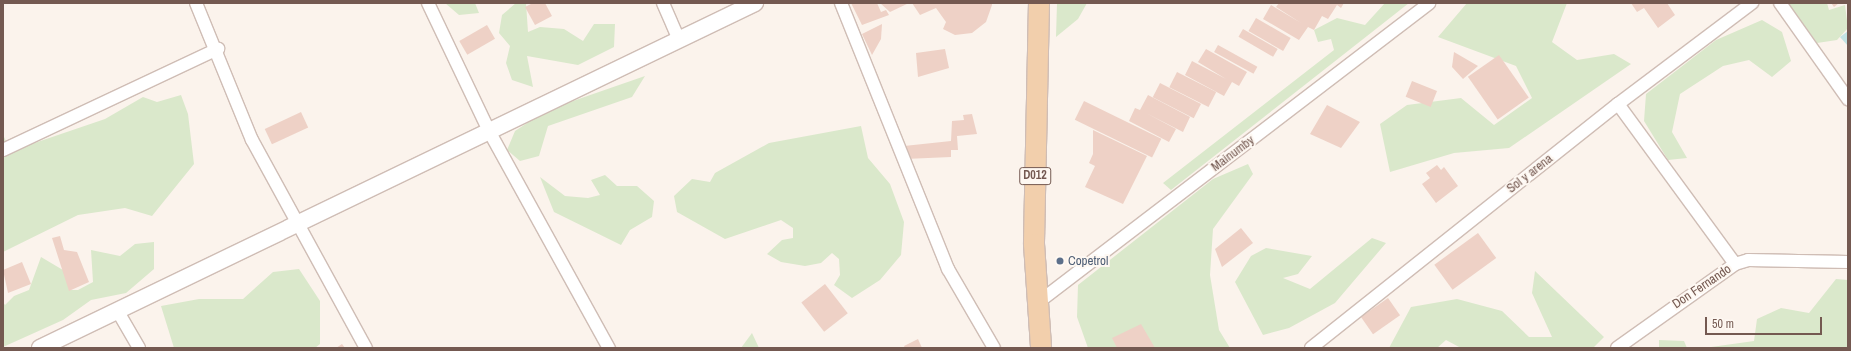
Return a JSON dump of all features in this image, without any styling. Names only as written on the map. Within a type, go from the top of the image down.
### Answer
[{"type":"main road","name":"D012","points":[[1039,3],[1034,244],[1036,304],[1041,348]]},
{"type":"street","points":[[196,3],[218,49],[252,140],[366,348]]},
{"type":"street","points":[[428,3],[489,131],[610,348]]},
{"type":"street","points":[[663,3],[679,40]]},
{"type":"street","points":[[40,348],[756,3]]},
{"type":"street","points":[[841,3],[948,269],[994,348]]},
{"type":"street","name":"Mainumby","points":[[1036,304],[1429,3]]},
{"type":"street","name":"Sol y arena","points":[[1311,348],[1618,104],[1752,3]]},
{"type":"street","points":[[1780,3],[1848,99]]},
{"type":"street","points":[[3,150],[218,49]]},
{"type":"street","points":[[1618,104],[1735,264]]},
{"type":"street","name":"Don Fernando","points":[[1617,348],[1735,264],[1748,260],[1848,262]]},
{"type":"street","points":[[117,310],[139,348]]},
{"type":"green space","points":[[445,3],[475,3],[479,13],[459,15]]},
{"type":"green space","points":[[516,3],[526,3],[528,32],[540,27],[564,29],[583,41],[594,24],[615,24],[614,47],[578,65],[527,56],[533,87],[512,80],[506,63],[510,46],[499,33],[502,15]]},
{"type":"green space","points":[[1057,3],[1087,3],[1078,19],[1056,37]]},
{"type":"green space","points":[[1385,3],[1409,3],[1171,190],[1163,183],[1334,50],[1331,39],[1318,42],[1314,30],[1337,18],[1365,25]]},
{"type":"green space","points":[[1467,3],[1567,3],[1552,42],[1577,60],[1614,54],[1631,64],[1509,148],[1454,153],[1390,172],[1380,124],[1407,105],[1461,98],[1494,125],[1532,98],[1516,66],[1438,37]]},
{"type":"green space","points":[[1788,3],[1827,3],[1829,10],[1845,5],[1848,28],[1837,40],[1817,43]]},
{"type":"green space","points":[[1762,20],[1782,32],[1791,61],[1772,77],[1749,60],[1723,66],[1680,94],[1672,132],[1687,158],[1668,160],[1644,121],[1646,94],[1716,40]]},
{"type":"green space","points":[[645,76],[632,97],[548,126],[539,156],[520,161],[507,150],[515,131],[547,110]]},
{"type":"green space","points":[[181,95],[188,114],[194,164],[152,216],[125,208],[78,215],[3,252],[3,135],[11,151],[105,119],[143,97],[157,102]]},
{"type":"green space","points":[[861,126],[868,158],[890,184],[904,222],[901,255],[880,280],[852,298],[834,285],[840,275],[839,259],[832,253],[821,263],[805,266],[781,262],[767,254],[782,240],[793,238],[793,228],[781,220],[725,239],[677,212],[674,196],[692,179],[710,182],[715,173],[769,143]]},
{"type":"green space","points":[[1248,164],[1253,174],[1213,229],[1210,275],[1219,330],[1230,348],[1088,348],[1077,317],[1078,285],[1213,179]]},
{"type":"green space","points":[[605,175],[617,186],[637,186],[654,201],[652,217],[630,230],[621,245],[554,212],[540,177],[565,196],[588,198],[600,195],[591,180]]},
{"type":"green space","points":[[1372,238],[1386,243],[1335,303],[1289,328],[1263,335],[1235,282],[1251,256],[1266,248],[1312,256],[1298,274],[1283,278],[1310,289]]},
{"type":"green space","points":[[154,242],[154,269],[126,293],[91,300],[63,320],[3,347],[3,302],[5,305],[14,296],[29,290],[41,257],[68,273],[69,290],[78,290],[93,282],[91,250],[120,256],[135,244]]},
{"type":"green space","points":[[299,269],[320,301],[320,344],[315,348],[174,348],[161,306],[199,299],[243,299],[273,272]]},
{"type":"green space","points":[[1535,271],[1604,337],[1593,348],[1461,348],[1446,340],[1437,348],[1389,348],[1411,307],[1457,299],[1502,311],[1529,337],[1552,337],[1532,293]]},
{"type":"green space","points":[[1836,279],[1848,280],[1848,348],[1704,348],[1754,341],[1757,319],[1781,308],[1809,313]]},
{"type":"green space","points":[[752,333],[759,348],[741,348]]},
{"type":"green space","points":[[1659,340],[1684,341],[1687,348],[1659,348]]},
{"type":"water","points":[[1848,31],[1848,46],[1840,37]]},
{"type":"building","points":[[533,3],[545,3],[552,16],[535,25],[525,7]]},
{"type":"building","points":[[851,3],[877,3],[881,12],[886,10],[889,15],[862,25]]},
{"type":"building","points":[[880,3],[909,3],[890,12]]},
{"type":"building","points":[[912,3],[992,3],[992,5],[986,22],[972,33],[955,35],[943,29],[946,22],[936,8],[920,15]]},
{"type":"building","points":[[1279,3],[1344,3],[1341,8],[1337,5],[1328,19],[1322,16],[1314,30],[1308,27],[1299,40],[1263,19],[1271,5],[1301,23],[1276,7]]},
{"type":"building","points":[[1631,3],[1667,3],[1675,15],[1658,28],[1644,8],[1637,12]]},
{"type":"building","points":[[1831,3],[1839,3],[1834,7]]},
{"type":"building","points":[[1256,18],[1291,38],[1283,51],[1248,31]]},
{"type":"building","points":[[882,24],[881,39],[872,55],[862,34]]},
{"type":"building","points":[[487,25],[495,39],[467,55],[459,41]]},
{"type":"building","points":[[1243,29],[1278,49],[1273,57],[1238,37]]},
{"type":"building","points":[[1218,45],[1257,67],[1253,74],[1214,52]]},
{"type":"building","points":[[945,49],[949,68],[918,77],[916,53]]},
{"type":"building","points":[[1206,49],[1247,72],[1239,86],[1232,82],[1224,96],[1185,75],[1192,61],[1226,79],[1198,62]]},
{"type":"building","points":[[1454,52],[1478,66],[1463,79],[1452,67]]},
{"type":"building","points":[[1499,55],[1529,98],[1498,119],[1468,77]]},
{"type":"building","points":[[1177,72],[1216,92],[1208,107],[1169,87]]},
{"type":"building","points":[[1412,81],[1437,91],[1431,107],[1406,97]]},
{"type":"building","points":[[1160,83],[1201,104],[1194,118],[1153,97]]},
{"type":"building","points":[[1148,95],[1190,117],[1183,132],[1146,113],[1176,129],[1169,142],[1129,121],[1135,108],[1140,110]]},
{"type":"building","points":[[1084,101],[1161,139],[1152,158],[1075,120]]},
{"type":"building","points":[[1327,105],[1360,122],[1341,148],[1310,134]]},
{"type":"building","points":[[301,112],[308,127],[272,144],[265,129]]},
{"type":"building","points":[[972,114],[977,134],[957,136],[958,150],[951,150],[951,157],[905,159],[904,146],[951,141],[952,121],[964,120],[963,115]]},
{"type":"building","points":[[1093,130],[1147,156],[1123,204],[1085,187],[1095,166],[1089,163],[1093,154]]},
{"type":"building","points":[[1437,165],[1441,170],[1444,167],[1458,186],[1436,203],[1422,184],[1430,178],[1426,173]]},
{"type":"building","points":[[1241,228],[1253,243],[1222,267],[1215,249]]},
{"type":"building","points":[[1478,233],[1496,258],[1453,290],[1434,265]]},
{"type":"building","points":[[60,236],[64,250],[77,252],[89,282],[69,291],[52,238]]},
{"type":"building","points":[[22,262],[31,284],[8,293],[3,270]]},
{"type":"building","points":[[825,284],[848,313],[824,332],[801,302]]},
{"type":"building","points":[[1388,298],[1400,315],[1373,334],[1361,317]]},
{"type":"building","points":[[1141,324],[1155,348],[1117,348],[1112,338]]},
{"type":"building","points":[[918,339],[922,348],[905,348],[904,346]]},
{"type":"building","points":[[342,344],[345,348],[336,348]]},
{"type":"place","name":"Copetrol","points":[[1060,261]]}]
